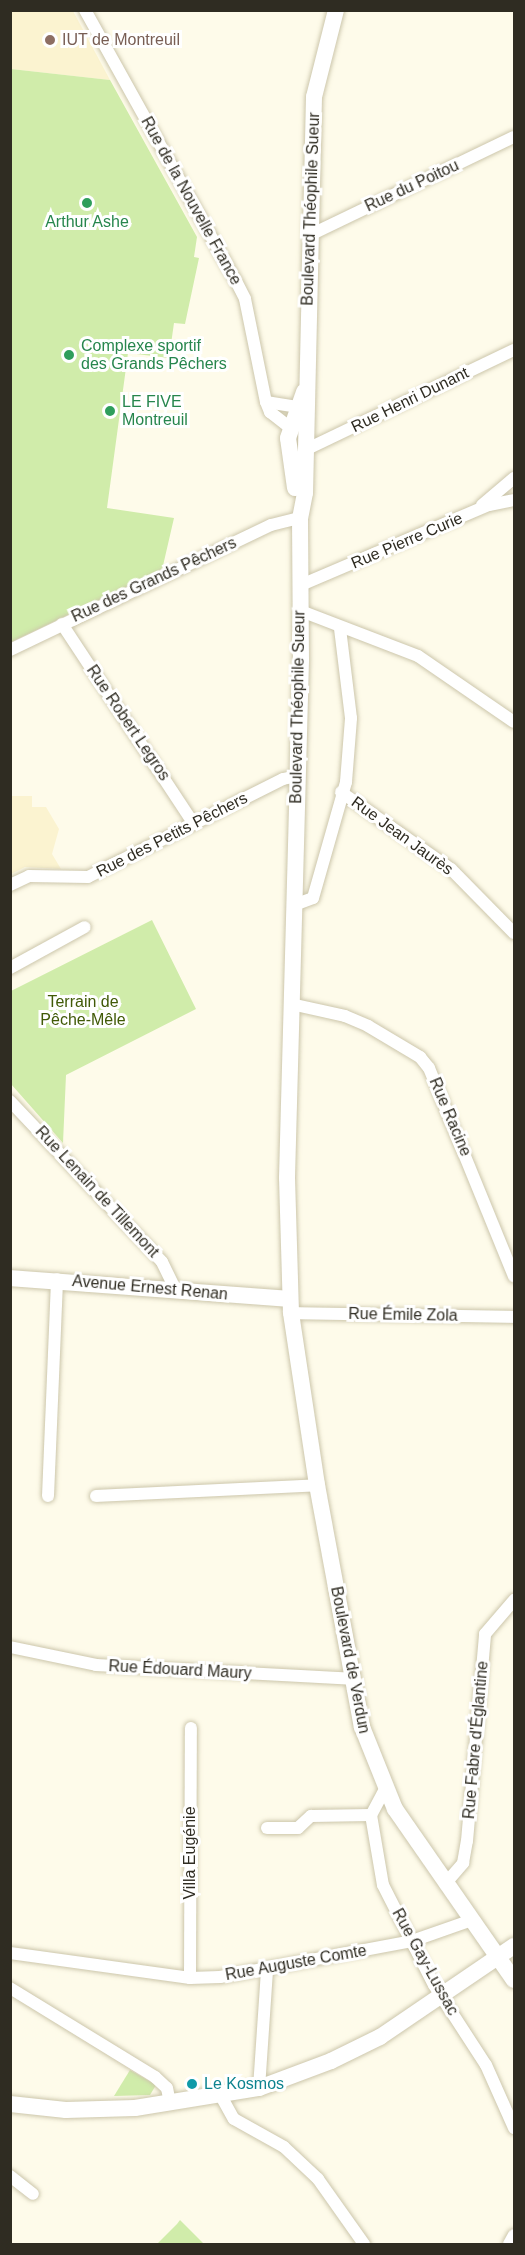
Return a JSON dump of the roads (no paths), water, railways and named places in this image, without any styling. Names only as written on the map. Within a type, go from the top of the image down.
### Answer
[{"type":"main road","name":"Boulevard Théophile Sueur","points":[[291,1004],[301,611],[301,514],[305,493],[314,97],[336,10]]},
{"type":"main road","name":"Boulevard Théophile Sueur","points":[[330,31],[344,10]]},
{"type":"main road","name":"Boulevard Théophile Sueur","points":[[301,514],[288,446],[289,427],[306,389]]},
{"type":"main road","name":"Boulevard de Verdun","points":[[291,1004],[287,1238],[290,1306],[317,1485],[362,1727],[384,1789],[445,1884],[514,1980]]},
{"type":"main road","name":"Avenue Ernest Renan","points":[[10,1278],[57,1279],[175,1289],[290,1306]]},
{"type":"main road","points":[[10,2104],[66,2110],[170,2104],[259,2088],[331,2061],[370,2042],[514,1946]]},
{"type":"main road","points":[[497,1956],[514,1957]]},
{"type":"street","name":"Rue de la Nouvelle France","points":[[84,10],[245,299],[266,402],[270,412],[289,427]]},
{"type":"street","name":"Rue du Poitou","points":[[310,235],[514,137]]},
{"type":"street","name":"Rue Henri Dunant","points":[[305,450],[514,350]]},
{"type":"street","points":[[266,402],[296,407]]},
{"type":"street","points":[[474,512],[514,478]]},
{"type":"street","points":[[502,487],[514,483]]},
{"type":"street","name":"Rue Pierre Curie","points":[[301,585],[474,512],[514,500]]},
{"type":"street","name":"Rue des Grands Pêchers","points":[[10,650],[271,525],[301,514]]},
{"type":"street","points":[[301,611],[340,628],[418,656],[514,722]]},
{"type":"street","name":"Rue Robert Legros","points":[[62,624],[193,824]]},
{"type":"street","points":[[294,905],[313,898],[340,792],[346,782],[351,718],[340,628]]},
{"type":"street","name":"Rue des Petits Pêchers","points":[[10,885],[29,876],[88,877],[286,778],[297,776]]},
{"type":"street","name":"Rue Jean Jaurès","points":[[340,792],[451,869],[514,933]]},
{"type":"street","points":[[10,968],[85,927]]},
{"type":"street","name":"Rue Racine","points":[[291,1004],[345,1016],[420,1057],[441,1090],[514,1276]]},
{"type":"street","name":"Rue Lenain de Tillemont","points":[[10,1101],[162,1262],[175,1289]]},
{"type":"street","points":[[48,1496],[57,1279]]},
{"type":"street","name":"Rue Émile Zola","points":[[290,1306],[514,1317]]},
{"type":"street","points":[[96,1496],[317,1485]]},
{"type":"street","name":"Rue Fabre d'Églantine","points":[[445,1884],[463,1863],[467,1841],[485,1634],[514,1600]]},
{"type":"street","name":"Rue Édouard Maury","points":[[10,1647],[103,1666],[352,1679]]},
{"type":"street","name":"Villa Eugénie","points":[[190,1978],[191,1728]]},
{"type":"street","points":[[267,1828],[298,1828],[311,1816],[371,1815],[384,1789]]},
{"type":"street","name":"Rue Gay-Lussac","points":[[371,1815],[383,1885],[440,1996],[486,2065],[514,2128]]},
{"type":"street","name":"Rue Auguste Comte","points":[[10,1953],[190,1978],[267,1970],[412,1941],[472,1920]]},
{"type":"street","points":[[259,2088],[267,1970]]},
{"type":"street","points":[[10,1988],[155,2078],[167,2088],[170,2104]]},
{"type":"street","points":[[221,2096],[234,2119],[284,2147],[318,2179],[364,2244]]},
{"type":"street","points":[[10,2176],[33,2194]]},
{"type":"street","points":[[509,2244],[514,2235]]},
{"type":"place","name":"IUT de Montreuil","points":[[50,40]]},
{"type":"place","name":"Arthur Ashe","points":[[87,203]]},
{"type":"place","name":"Complexe sportif des Grands Pêchers","points":[[69,355]]},
{"type":"place","name":"LE FIVE Montreuil","points":[[110,411]]},
{"type":"place","name":"Le Kosmos","points":[[192,2084]]},
{"type":"park label","name":"Terrain de Pêche-Mêle","points":[[83,1011]]}]
